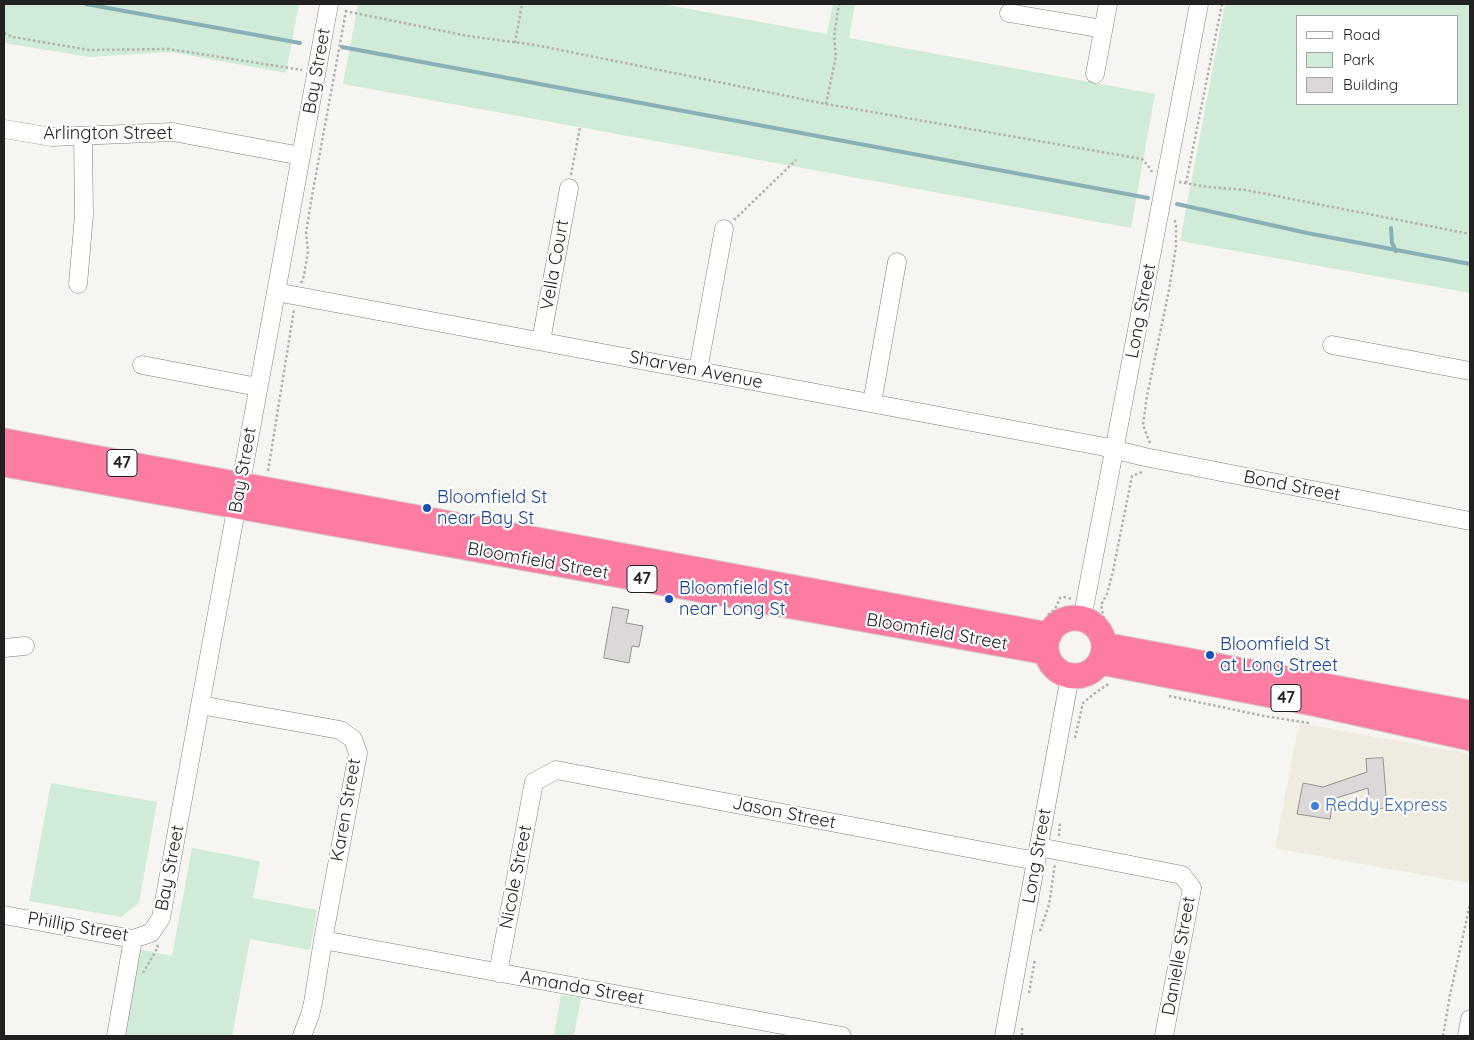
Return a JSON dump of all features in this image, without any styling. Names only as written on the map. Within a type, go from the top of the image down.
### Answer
[{"type":"highway","name":"47","points":[[4,441],[239,496]]},
{"type":"highway","name":"47","points":[[4,464],[239,496]]},
{"type":"highway","name":"Bloomfield Street","points":[[239,496],[1048,643]]},
{"type":"highway","points":[[1072,618],[1090,622],[1097,628],[1105,645],[1094,669],[1087,674],[1070,676],[1054,668],[1049,661],[1048,643],[1055,627],[1063,621],[1072,618]]},
{"type":"highway","name":"47","points":[[1105,645],[1470,714]]},
{"type":"highway","name":"47","points":[[1105,645],[1317,704],[1470,738]]},
{"type":"street","points":[[1095,74],[1108,4]]},
{"type":"street","name":"Long Street","points":[[1082,619],[1199,4]]},
{"type":"street","name":"Bay Street","points":[[151,933],[161,918],[329,6]]},
{"type":"street","points":[[1009,13],[1103,29]]},
{"type":"street","name":"Arlington Street","points":[[4,130],[52,137],[173,132],[301,156]]},
{"type":"street","points":[[78,284],[84,215],[83,136]]},
{"type":"street","name":"Vella Court","points":[[542,341],[569,188]]},
{"type":"street","points":[[698,370],[724,229]]},
{"type":"street","points":[[872,403],[897,262]]},
{"type":"street","name":"Sharven Avenue","points":[[276,292],[1115,450]]},
{"type":"street","points":[[1332,345],[1470,371]]},
{"type":"street","points":[[142,365],[258,387]]},
{"type":"street","name":"Bond Street","points":[[1115,450],[1470,520]]},
{"type":"street","points":[[4,648],[25,646]]},
{"type":"street","name":"Long Street","points":[[1004,1036],[1070,676]]},
{"type":"street","name":"Karen Street","points":[[200,705],[340,730],[353,739],[358,754],[313,1003],[302,1036]]},
{"type":"street","name":"Jason Street","points":[[534,782],[556,770],[1037,854]]},
{"type":"street","name":"Nicole Street","points":[[498,973],[534,782]]},
{"type":"street","name":"Danielle Street","points":[[1037,854],[1057,851],[1182,875],[1192,888],[1164,1036]]},
{"type":"street","name":"Phillip Street","points":[[4,915],[133,939],[151,933]]},
{"type":"street","points":[[116,1036],[133,939]]},
{"type":"street","name":"Amanda Street","points":[[323,940],[832,1035]]},
{"type":"street","points":[[1467,1036],[1470,1019]]},
{"type":"path","points":[[515,43],[522,4]]},
{"type":"path","points":[[826,104],[836,56],[834,36],[839,4]]},
{"type":"path","points":[[1186,183],[1222,4]]},
{"type":"path","points":[[329,6],[468,36],[630,64],[826,104],[1142,159],[1150,167],[1154,178]]},
{"type":"path","points":[[267,471],[296,296],[304,276],[308,251],[306,233],[346,11]]},
{"type":"path","points":[[4,33],[14,37],[89,50],[169,49],[303,70]]},
{"type":"path","points":[[569,188],[580,127]]},
{"type":"path","points":[[724,229],[796,160]]},
{"type":"path","points":[[1176,182],[1246,190],[1470,234]]},
{"type":"path","points":[[1105,645],[1104,619],[1101,604],[1107,594],[1113,570],[1132,476],[1142,472],[1150,442],[1143,425],[1176,246],[1176,224],[1172,211]]},
{"type":"path","points":[[1075,738],[1083,703],[1110,683],[1116,684]]},
{"type":"path","points":[[1166,696],[1264,716],[1316,724]]},
{"type":"path","points":[[1039,938],[1049,905],[1060,832],[1060,819]]},
{"type":"path","points":[[1443,1036],[1470,904]]},
{"type":"path","points":[[1027,1001],[1036,955]]},
{"type":"path","points":[[1022,1036],[1024,1020]]},
{"type":"shaded area","points":[[1299,723],[1470,754],[1470,869],[1468,883],[1275,848]]},
{"type":"green space","points":[[4,4],[299,4],[286,73],[171,52],[90,57],[10,44],[4,42]]},
{"type":"green space","points":[[358,4],[662,4],[827,34],[833,4],[855,4],[849,38],[1155,94],[1131,228],[343,84]]},
{"type":"green space","points":[[1225,4],[1470,4],[1470,293],[1180,241]]},
{"type":"green space","points":[[51,783],[157,802],[139,903],[121,917],[29,901]]},
{"type":"green space","points":[[192,848],[260,861],[253,898],[317,910],[310,950],[250,939],[232,1036],[121,1036],[138,949],[172,956]]},
{"type":"green space","points":[[561,995],[581,998],[574,1036],[554,1036]]},
{"type":"building","points":[[613,607],[629,610],[626,623],[643,626],[639,647],[632,646],[629,663],[604,658]]},
{"type":"building","points":[[1383,758],[1387,808],[1370,809],[1368,788],[1333,799],[1330,819],[1297,814],[1303,783],[1323,787],[1367,772],[1366,759]]},
{"type":"waterway","points":[[86,4],[300,43]]},
{"type":"waterway","points":[[342,47],[1148,198]]},
{"type":"waterway","points":[[1177,204],[1307,233],[1470,264]]},
{"type":"waterway","points":[[1391,228],[1392,243],[1396,251]]},
{"type":"place","name":"Bloomfield St near Bay St","points":[[427,508]]},
{"type":"place","name":"Bloomfield St near Long St","points":[[669,599]]},
{"type":"place","name":"Bloomfield St at Long Street","points":[[1210,655]]},
{"type":"place","name":"Reddy Express","points":[[1315,806]]}]
